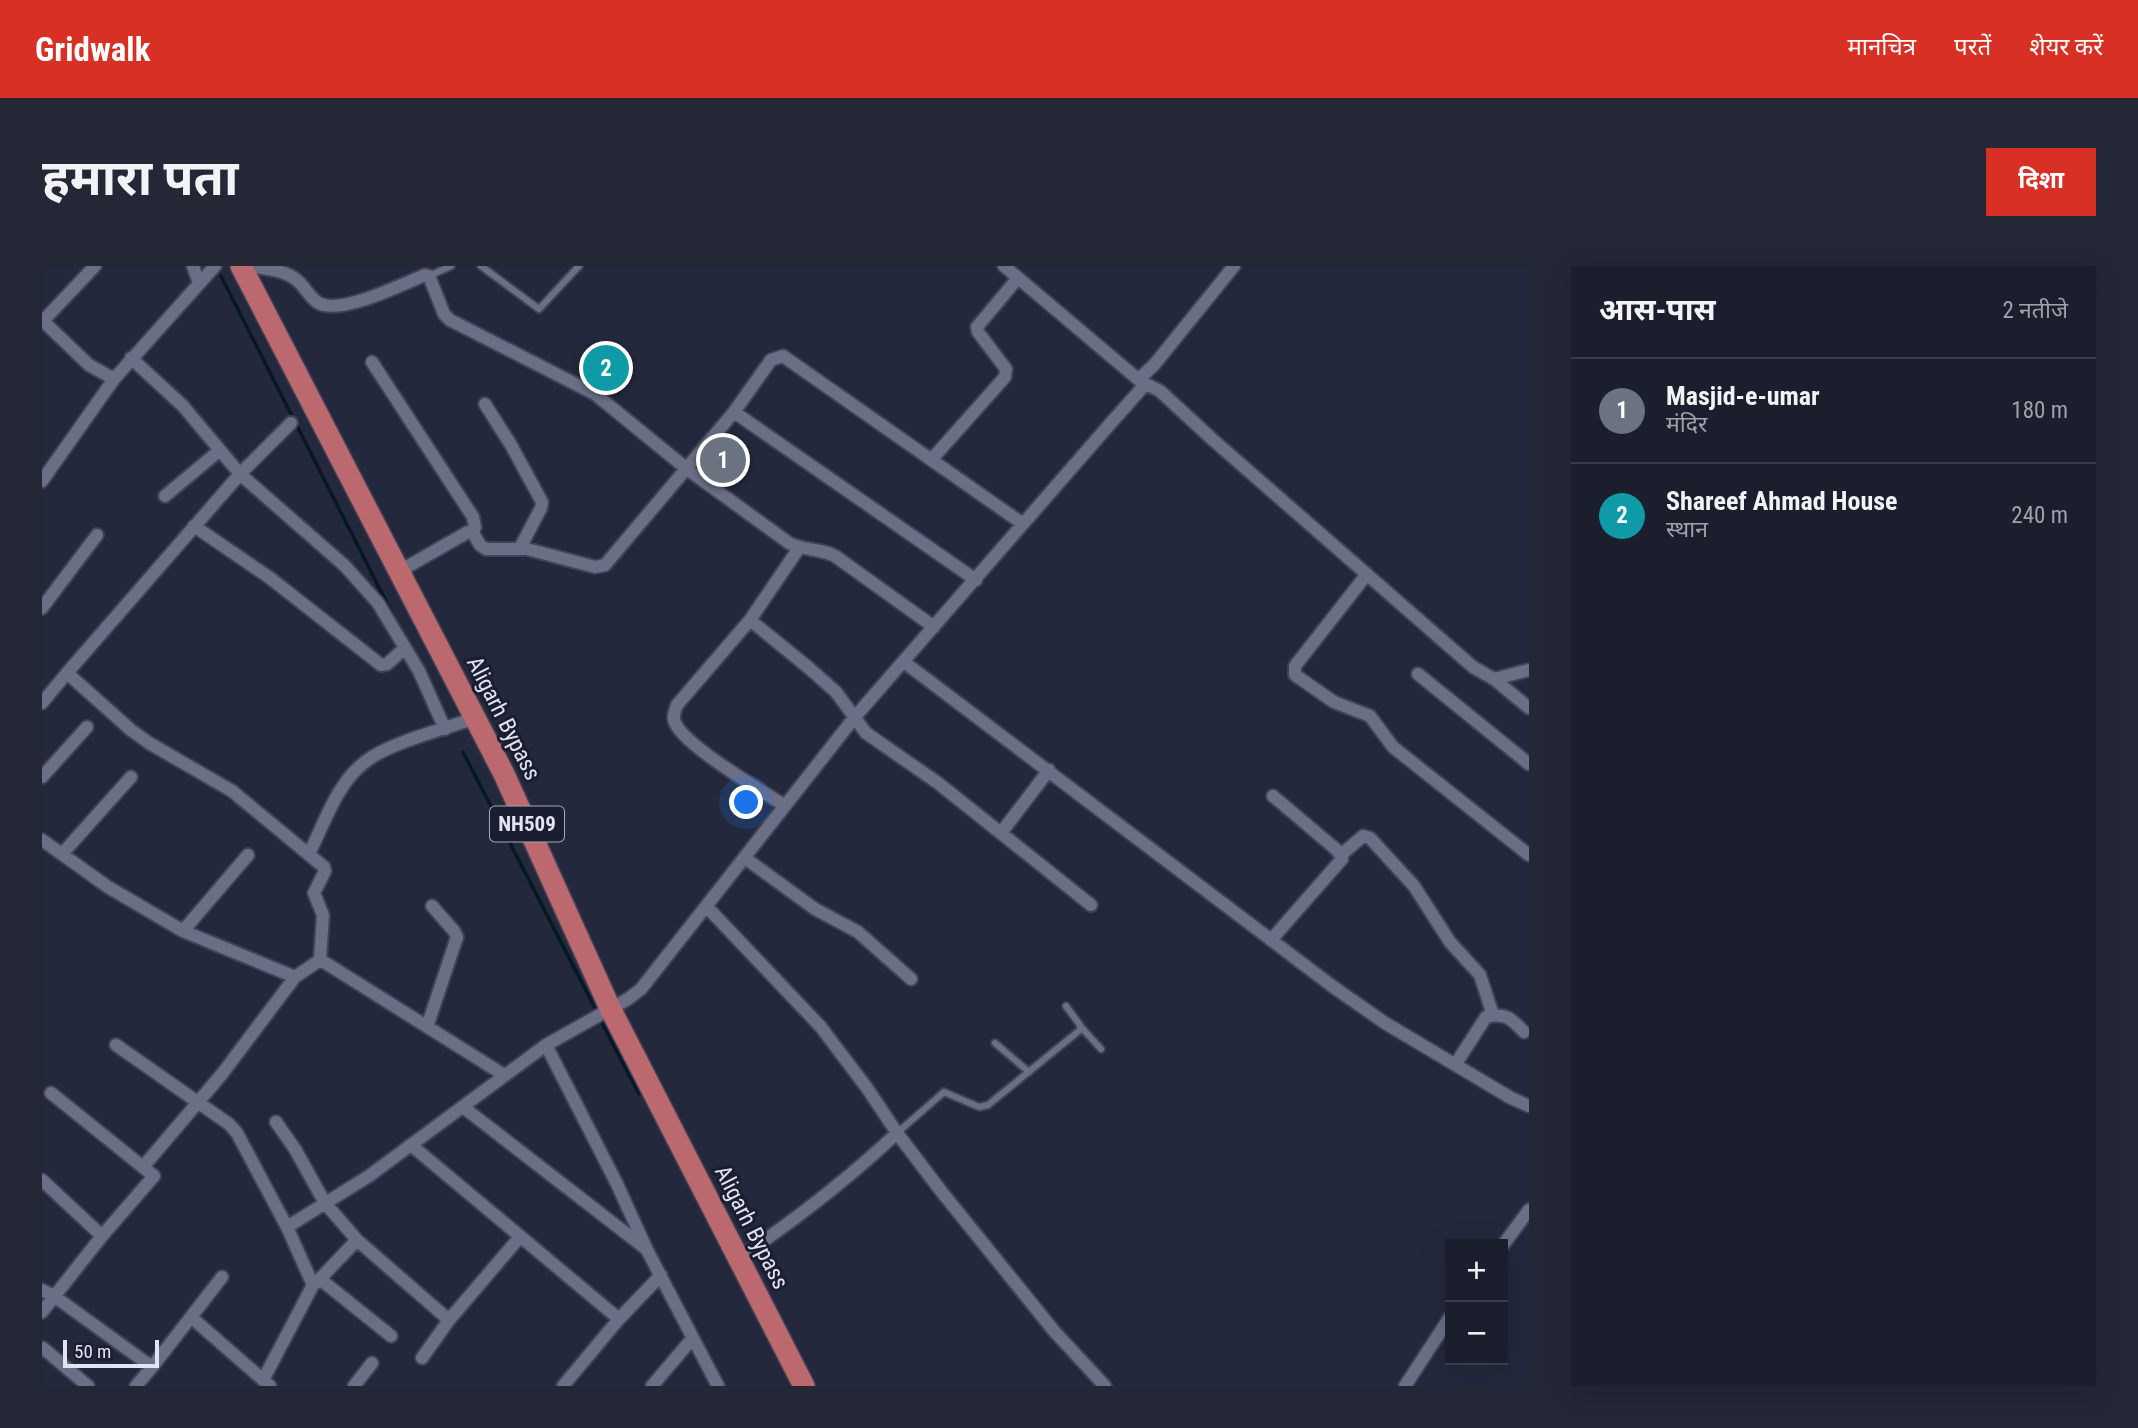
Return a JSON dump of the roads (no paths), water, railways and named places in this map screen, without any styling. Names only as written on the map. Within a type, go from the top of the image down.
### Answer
[{"type":"highway","name":"Aligarh Bypass","points":[[241,266],[504,774],[607,1010],[804,1386]]},
{"type":"street","points":[[95,266],[43,320],[89,365],[114,379]]},
{"type":"street","points":[[193,266],[199,283]]},
{"type":"street","points":[[42,481],[114,379],[215,266]]},
{"type":"street","points":[[248,266],[285,273],[297,280],[316,302],[331,305],[355,303],[425,275],[429,276],[446,317],[595,394],[688,469],[799,548],[827,552],[835,556],[934,627]]},
{"type":"street","points":[[1004,266],[1142,383],[1154,386],[1160,391],[1473,667],[1494,679],[1529,708]]},
{"type":"street","points":[[287,1227],[369,1176],[546,1045],[641,989],[854,718],[1134,397],[1154,365],[1234,266]]},
{"type":"street","points":[[932,459],[1007,373],[977,327],[1018,278]]},
{"type":"street","points":[[372,362],[473,517],[473,533],[482,548],[520,548],[595,566],[605,565],[688,469],[771,360],[783,355],[1023,524]]},
{"type":"street","points":[[131,358],[183,406],[240,474],[345,566],[382,608],[426,684],[445,729]]},
{"type":"street","points":[[485,404],[542,502],[520,548]]},
{"type":"street","points":[[734,412],[976,580]]},
{"type":"street","points":[[42,704],[240,474],[291,423]]},
{"type":"street","points":[[165,496],[220,450]]},
{"type":"street","points":[[194,526],[270,578],[381,665],[387,664],[405,648]]},
{"type":"street","points":[[398,572],[468,532],[473,533]]},
{"type":"street","points":[[42,608],[97,535]]},
{"type":"street","points":[[785,806],[711,757],[685,734],[674,719],[677,705],[750,620],[799,548]]},
{"type":"street","points":[[1367,575],[1295,666],[1295,675],[1334,702],[1370,716],[1394,747],[1529,855]]},
{"type":"street","points":[[750,620],[836,692],[866,733],[937,783],[1091,905]]},
{"type":"street","points":[[904,662],[1385,1023],[1529,1106]]},
{"type":"street","points":[[1494,679],[1529,670]]},
{"type":"street","points":[[67,673],[131,730],[232,791],[325,869],[314,893],[323,915],[320,960]]},
{"type":"street","points":[[1418,674],[1529,764]]},
{"type":"street","points":[[309,854],[340,792],[364,762],[380,752],[475,718]]},
{"type":"street","points":[[42,777],[87,727]]},
{"type":"street","points":[[1001,833],[1049,770]]},
{"type":"street","points":[[62,855],[131,777]]},
{"type":"street","points":[[1273,796],[1341,855]]},
{"type":"street","points":[[1271,940],[1340,862],[1341,855],[1363,836],[1370,838],[1410,880],[1450,942],[1480,975],[1493,1015]]},
{"type":"street","points":[[42,840],[108,887],[183,931],[295,977]]},
{"type":"street","points":[[183,931],[248,855]]},
{"type":"street","points":[[745,858],[815,909],[858,932],[911,979]]},
{"type":"street","points":[[427,1027],[457,937],[432,906]]},
{"type":"street","points":[[706,906],[821,1026],[897,1133],[1054,1331],[1105,1386]]},
{"type":"street","points":[[143,1167],[222,1074],[295,977],[320,960]]},
{"type":"street","points":[[320,960],[504,1075]]},
{"type":"street","points":[[1455,1065],[1482,1022],[1493,1015],[1510,1017],[1527,1031]]},
{"type":"street","points":[[116,1045],[229,1124],[237,1133],[316,1282],[391,1336]]},
{"type":"street","points":[[546,1045],[617,1184],[647,1250],[718,1386]]},
{"type":"street","points":[[42,1312],[48,1293],[154,1176],[51,1093]]},
{"type":"street","points":[[463,1107],[647,1250]]},
{"type":"street","points":[[275,1122],[295,1149],[325,1203],[357,1240],[449,1320]]},
{"type":"street","points":[[739,1258],[791,1223],[848,1179],[897,1133]]},
{"type":"street","points":[[411,1145],[619,1319]]},
{"type":"street","points":[[42,1180],[102,1236]]},
{"type":"street","points":[[1507,1239],[1529,1210]]},
{"type":"street","points":[[422,1358],[449,1320],[519,1238]]},
{"type":"street","points":[[191,1317],[267,1383],[316,1282],[357,1240]]},
{"type":"street","points":[[564,1386],[619,1319],[661,1275]]},
{"type":"street","points":[[136,1386],[222,1277]]},
{"type":"street","points":[[48,1293],[152,1367]]},
{"type":"street","points":[[1406,1386],[1445,1325]]},
{"type":"street","points":[[652,1386],[692,1339]]},
{"type":"street","points":[[43,1348],[88,1386]]},
{"type":"street","points":[[354,1386],[372,1363]]},
{"type":"lane","points":[[429,276],[451,266]]},
{"type":"lane","points":[[481,266],[539,309],[579,266]]},
{"type":"lane","points":[[1066,1006],[1101,1049]]},
{"type":"lane","points":[[897,1133],[941,1094],[948,1093],[984,1107],[1079,1032],[1081,1027]]},
{"type":"lane","points":[[995,1043],[1029,1072]]},
{"type":"waterway","points":[[221,276],[397,623]]},
{"type":"waterway","points":[[463,752],[597,1012]]},
{"type":"waterway","points":[[600,1019],[639,1094]]},
{"type":"place","name":"Shareef Ahmad House","points":[[606,368]]},
{"type":"place","name":"Masjid-e-umar","points":[[723,460]]}]
